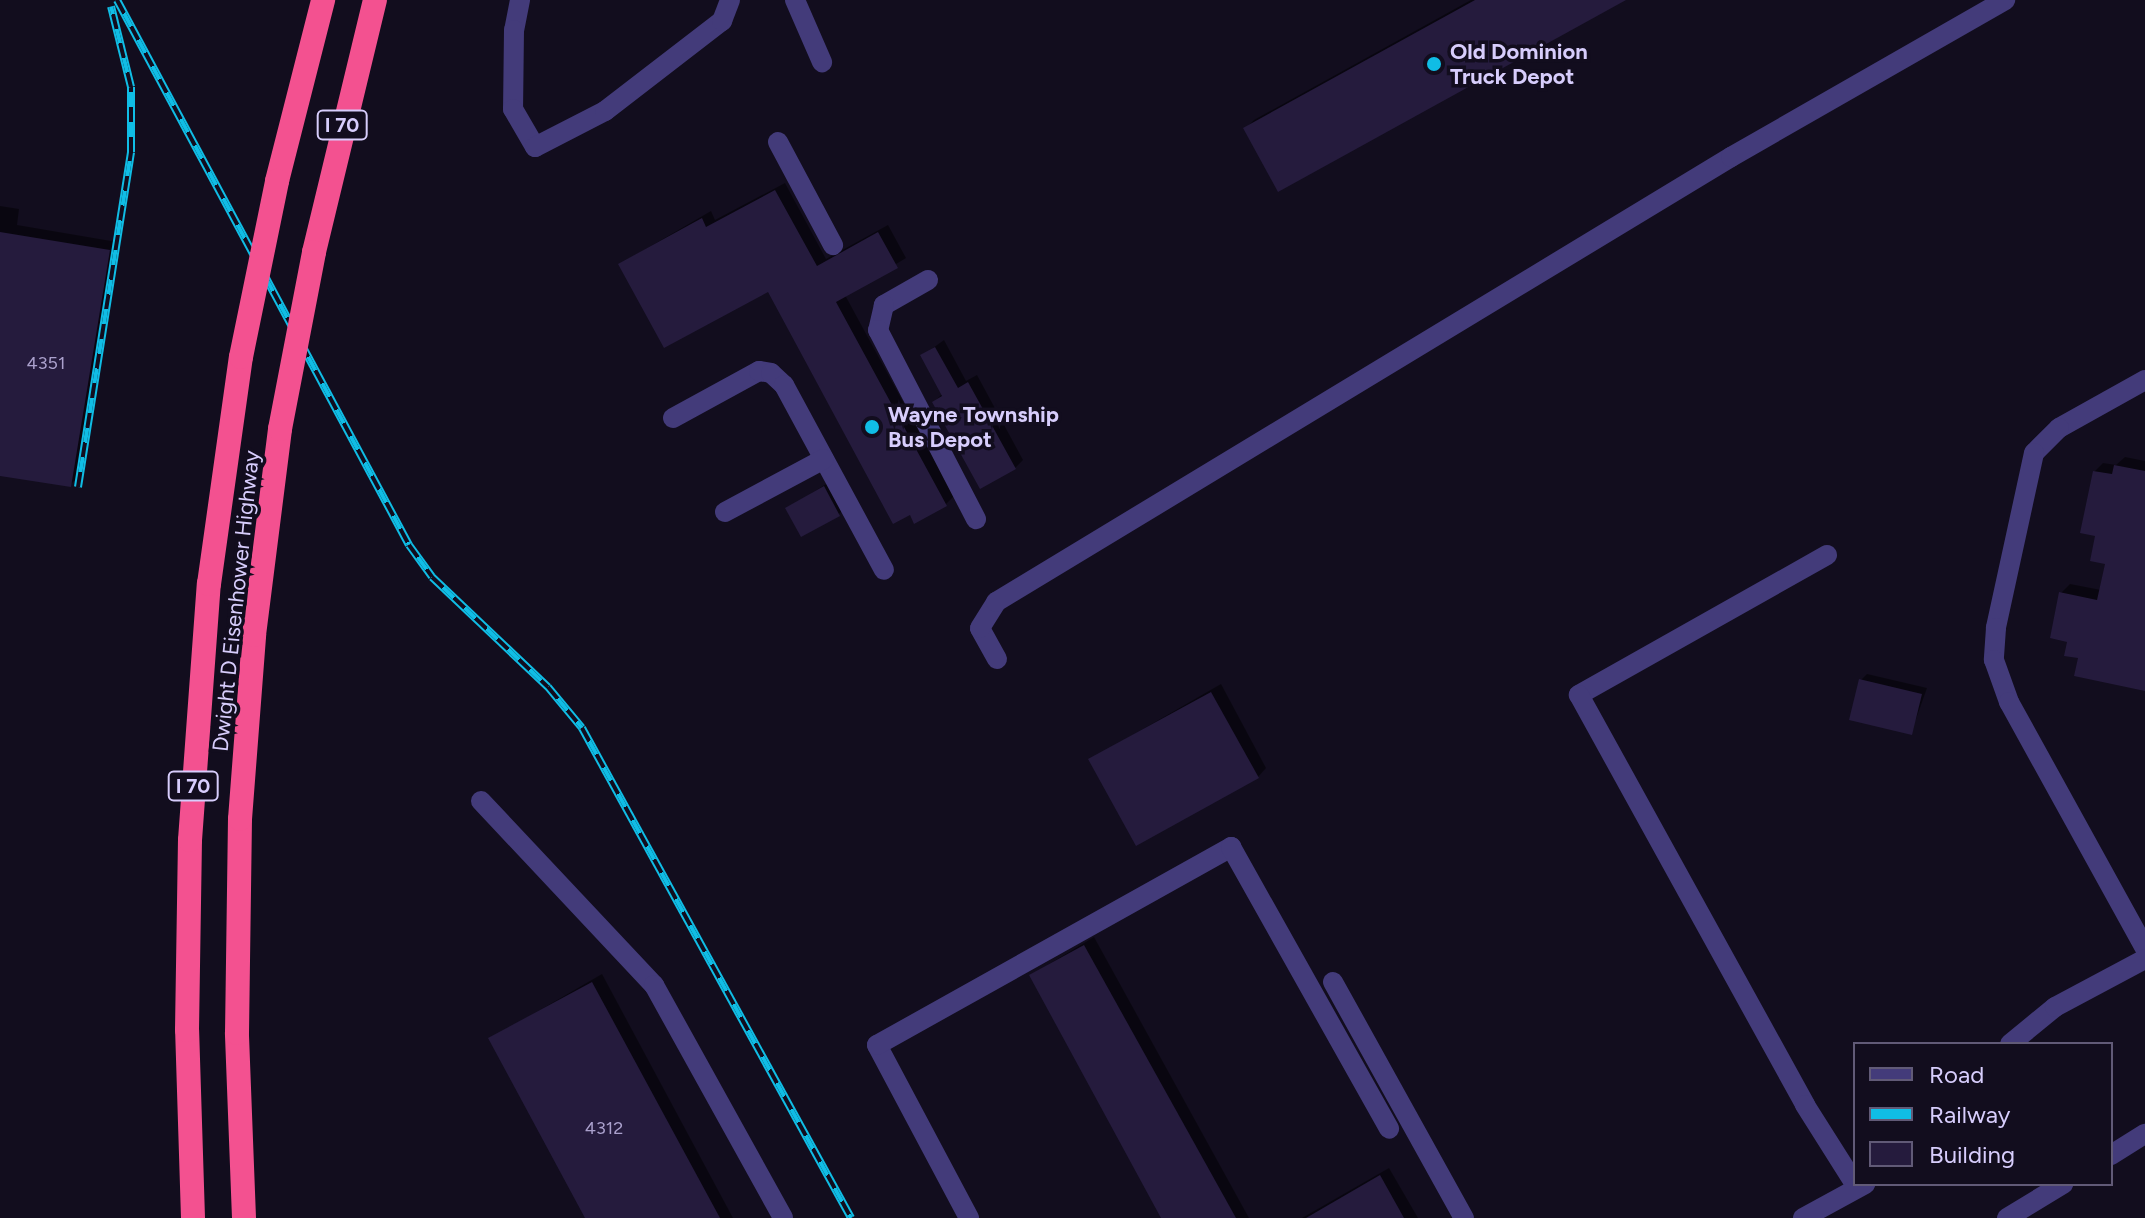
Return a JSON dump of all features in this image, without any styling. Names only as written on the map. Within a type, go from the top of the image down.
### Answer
[{"type":"highway","name":"Dwight D Eisenhower Highway","points":[[193,1218],[187,1018],[190,840],[209,584],[241,357],[277,181],[323,0]]},
{"type":"highway","name":"Dwight D Eisenhower Highway","points":[[244,1218],[237,1018],[240,819],[256,619],[280,429],[314,252],[375,0]]},
{"type":"street","points":[[520,0],[514,30],[513,109],[535,147],[605,111],[722,21],[730,0]]},
{"type":"street","points":[[795,0],[822,62]]},
{"type":"street","points":[[997,659],[980,628],[996,602],[1731,157],[2005,0]]},
{"type":"street","points":[[778,142],[833,245]]},
{"type":"street","points":[[928,280],[884,305],[878,330],[976,519]]},
{"type":"street","points":[[673,418],[759,371],[771,373],[784,385],[884,570]]},
{"type":"street","points":[[2145,380],[2059,428],[2034,453],[1996,628],[1994,660],[2009,702],[2145,948]]},
{"type":"street","points":[[725,512],[824,459]]},
{"type":"street","points":[[1827,555],[1579,695],[1805,1105],[1853,1177]]},
{"type":"street","points":[[481,801],[654,985],[783,1218]]},
{"type":"street","points":[[969,1218],[877,1045],[1231,847],[1389,1129]]},
{"type":"street","points":[[2012,1042],[2055,1007],[2145,959]]},
{"type":"street","points":[[1333,982],[1464,1218]]},
{"type":"street","points":[[2113,1154],[2145,1134]]},
{"type":"street","points":[[1803,1218],[1856,1186]]},
{"type":"street","points":[[2007,1218],[2060,1186]]},
{"type":"building","name":"Old Dominion Truck Depot","points":[[1475,0],[1626,0],[1278,192],[1243,128]]},
{"type":"building","name":"Wayne Township Bus Depot","points":[[775,190],[817,266],[878,232],[898,268],[836,302],[947,506],[914,524],[910,515],[893,524],[768,292],[664,348],[618,264],[702,218],[706,227]]},
{"type":"building","points":[[0,232],[110,250],[71,487],[0,476]]},
{"type":"building","points":[[935,347],[958,388],[968,382],[1016,469],[980,489],[932,402],[942,396],[920,355]]},
{"type":"building","points":[[2114,465],[2145,471],[2145,691],[2074,676],[2078,658],[2064,656],[2067,642],[2050,638],[2059,592],[2097,600],[2105,564],[2090,561],[2095,536],[2080,533],[2093,471],[2112,474]]},
{"type":"building","points":[[824,486],[840,516],[801,537],[785,508]]},
{"type":"building","points":[[1859,679],[1922,694],[1912,735],[1849,720]]},
{"type":"building","points":[[1211,692],[1259,778],[1136,846],[1088,759]]},
{"type":"building","points":[[1084,945],[1236,1218],[1161,1218],[1029,975]]},
{"type":"building","points":[[592,982],[720,1218],[585,1218],[488,1038]]},
{"type":"building","points":[[1380,1175],[1404,1218],[1306,1218]]},
{"type":"railway","points":[[117,0],[409,545],[432,577],[548,687],[582,728],[851,1218]]},
{"type":"railway","points":[[78,487],[131,152],[131,87],[111,6]]},
{"type":"place","name":"Old Dominion Truck Depot","points":[[1434,64]]},
{"type":"place","name":"Wayne Township Bus Depot","points":[[872,427]]}]
